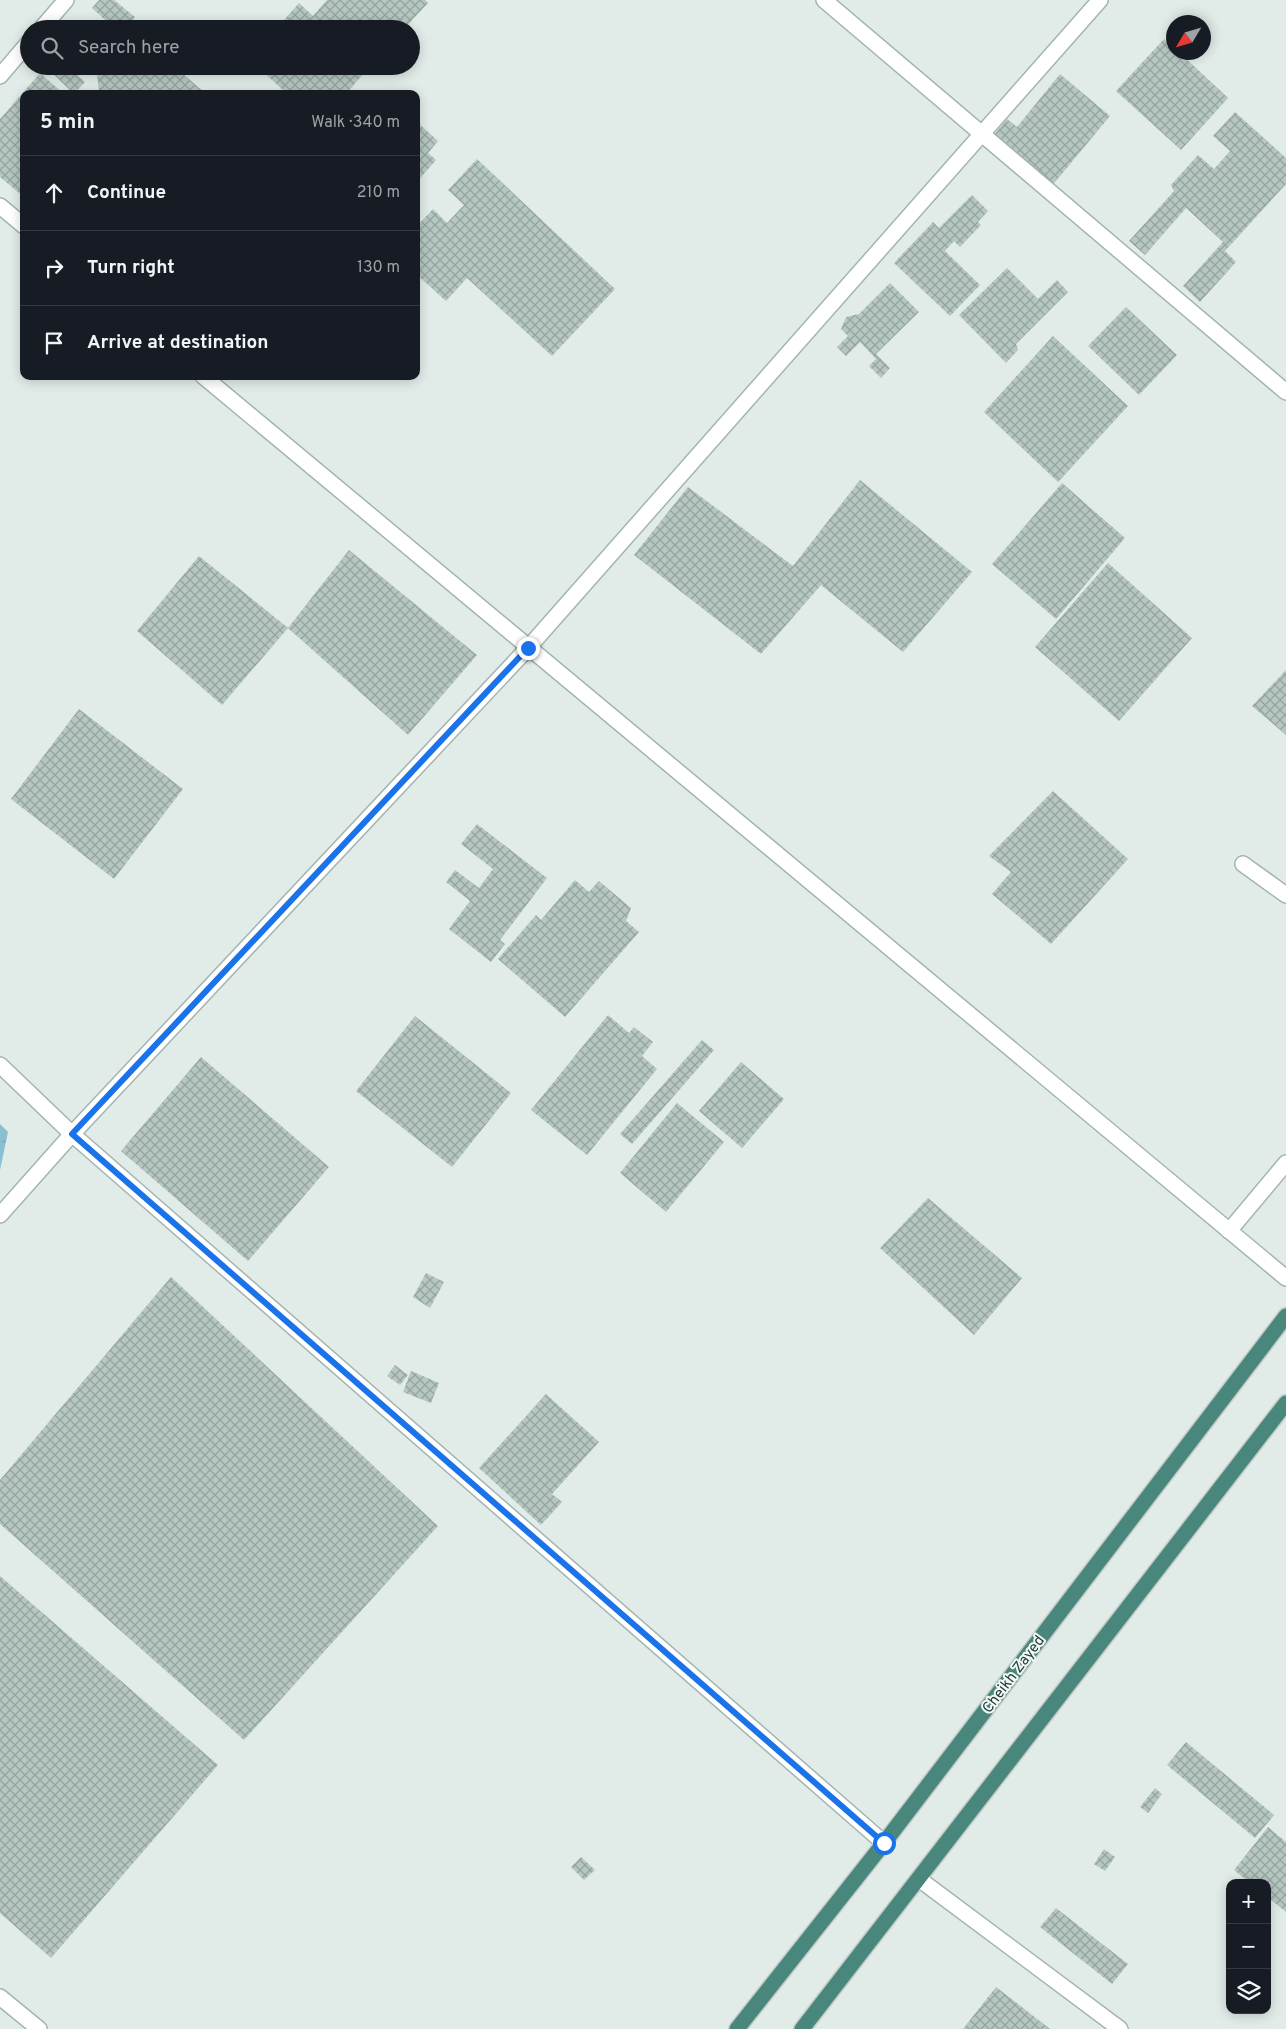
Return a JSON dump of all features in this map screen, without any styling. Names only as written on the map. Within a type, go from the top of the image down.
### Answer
[{"type":"highway","name":"Cheikh Zayed","points":[[737,2029],[884,1843],[1286,1316]]},
{"type":"highway","points":[[802,2029],[1286,1403]]},
{"type":"street","points":[[49,20],[66,0]]},
{"type":"street","points":[[824,0],[1286,392]]},
{"type":"street","points":[[0,1215],[72,1134],[528,648],[1100,0]]},
{"type":"street","points":[[0,76],[20,53]]},
{"type":"street","points":[[0,206],[20,223]]},
{"type":"street","points":[[208,380],[1286,1278]]},
{"type":"street","points":[[1243,864],[1286,894]]},
{"type":"street","points":[[0,1065],[72,1134],[884,1843]]},
{"type":"street","points":[[1228,1231],[1286,1163]]},
{"type":"street","points":[[919,1879],[1120,2029]]},
{"type":"street","points":[[0,1996],[39,2029]]},
{"type":"water","points":[[0,1124],[8,1132],[0,1170]]},
{"type":"building","points":[[99,0],[114,0],[135,17],[133,20],[105,20],[92,8]]},
{"type":"building","points":[[327,0],[425,0],[428,3],[412,20],[284,20],[299,3],[313,16]]},
{"type":"building","points":[[1164,39],[1166,41],[1166,60],[1188,60],[1228,98],[1181,150],[1116,91]]},
{"type":"building","points":[[1060,74],[1110,116],[1051,187],[992,137],[1007,119],[1017,127]]},
{"type":"building","points":[[38,75],[42,75],[59,90],[25,90]]},
{"type":"building","points":[[54,75],[77,75],[85,82],[78,90],[70,90]]},
{"type":"building","points":[[97,75],[184,75],[201,90],[99,90]]},
{"type":"building","points":[[267,75],[362,75],[349,90],[283,90]]},
{"type":"building","points":[[20,96],[20,194],[0,177],[0,119]]},
{"type":"building","points":[[1235,112],[1286,158],[1286,184],[1225,251],[1236,262],[1200,302],[1183,286],[1223,242],[1186,208],[1145,255],[1129,241],[1174,191],[1171,185],[1198,155],[1214,169],[1230,151],[1213,136]]},
{"type":"building","points":[[420,125],[438,141],[428,153],[436,160],[420,178]]},
{"type":"building","points":[[477,159],[615,289],[552,356],[467,278],[446,301],[420,278],[420,223],[433,209],[447,223],[464,205],[448,190]]},
{"type":"building","points":[[972,195],[988,211],[978,222],[981,225],[960,247],[954,241],[945,251],[980,285],[950,316],[894,263],[933,222],[939,228]]},
{"type":"building","points":[[1007,268],[1038,299],[1057,280],[1068,292],[1016,344],[1018,350],[1006,363],[959,315]]},
{"type":"building","points":[[890,283],[919,312],[876,354],[890,368],[881,378],[869,366],[876,359],[860,342],[846,356],[837,347],[848,336],[841,329],[846,317],[859,314]]},
{"type":"building","points":[[1126,307],[1177,355],[1139,395],[1088,346]]},
{"type":"building","points":[[1053,336],[1128,406],[1058,482],[984,412]]},
{"type":"building","points":[[860,480],[972,572],[903,652],[821,585],[761,654],[634,555],[688,487],[793,566]]},
{"type":"building","points":[[1062,483],[1125,538],[1056,619],[992,564]]},
{"type":"building","points":[[349,550],[477,655],[408,735],[288,628]]},
{"type":"building","points":[[199,556],[288,628],[222,705],[137,631]]},
{"type":"building","points":[[1108,563],[1192,638],[1119,721],[1035,647]]},
{"type":"building","points":[[1286,670],[1286,735],[1252,706]]},
{"type":"building","points":[[79,709],[183,789],[114,879],[11,799]]},
{"type":"building","points":[[1053,791],[1128,859],[1051,944],[992,894],[1011,872],[989,856]]},
{"type":"building","points":[[477,824],[547,878],[500,940],[505,944],[491,962],[449,929],[470,901],[446,882],[455,870],[479,888],[493,869],[461,844]]},
{"type":"building","points":[[575,880],[589,892],[599,881],[631,908],[626,921],[639,932],[565,1017],[498,959],[536,915],[541,920]]},
{"type":"building","points":[[608,1015],[629,1033],[634,1027],[653,1042],[642,1056],[657,1069],[587,1155],[531,1110]]},
{"type":"building","points":[[415,1016],[511,1093],[452,1167],[356,1091]]},
{"type":"building","points":[[702,1040],[714,1050],[632,1144],[620,1134]]},
{"type":"building","points":[[201,1057],[329,1167],[248,1261],[121,1151]]},
{"type":"building","points":[[741,1062],[784,1099],[742,1148],[699,1111]]},
{"type":"building","points":[[677,1103],[724,1142],[666,1212],[620,1173]]},
{"type":"building","points":[[928,1198],[1022,1278],[974,1335],[880,1248]]},
{"type":"building","points":[[426,1273],[444,1282],[430,1308],[413,1297]]},
{"type":"building","points":[[171,1277],[438,1526],[244,1740],[0,1524],[0,1480]]},
{"type":"building","points":[[395,1365],[408,1375],[400,1385],[387,1376]]},
{"type":"building","points":[[411,1371],[439,1383],[431,1403],[403,1392]]},
{"type":"building","points":[[546,1394],[599,1442],[552,1494],[562,1502],[541,1525],[479,1468]]},
{"type":"building","points":[[0,1576],[218,1765],[51,1958],[0,1913]]},
{"type":"building","points":[[1186,1742],[1274,1815],[1255,1838],[1167,1765]]},
{"type":"building","points":[[1155,1788],[1162,1794],[1148,1813],[1140,1807]]},
{"type":"building","points":[[1268,1827],[1286,1842],[1286,1912],[1271,1900],[1271,1879],[1245,1879],[1234,1870]]},
{"type":"building","points":[[1104,1849],[1115,1857],[1105,1871],[1094,1864]]},
{"type":"building","points":[[581,1857],[595,1870],[584,1880],[571,1867]]},
{"type":"building","points":[[1056,1908],[1128,1964],[1112,1984],[1040,1927]]},
{"type":"building","points":[[996,1987],[1050,2029],[963,2029]]},
{"type":"route","points":[[528,648],[72,1134],[884,1843]]}]
